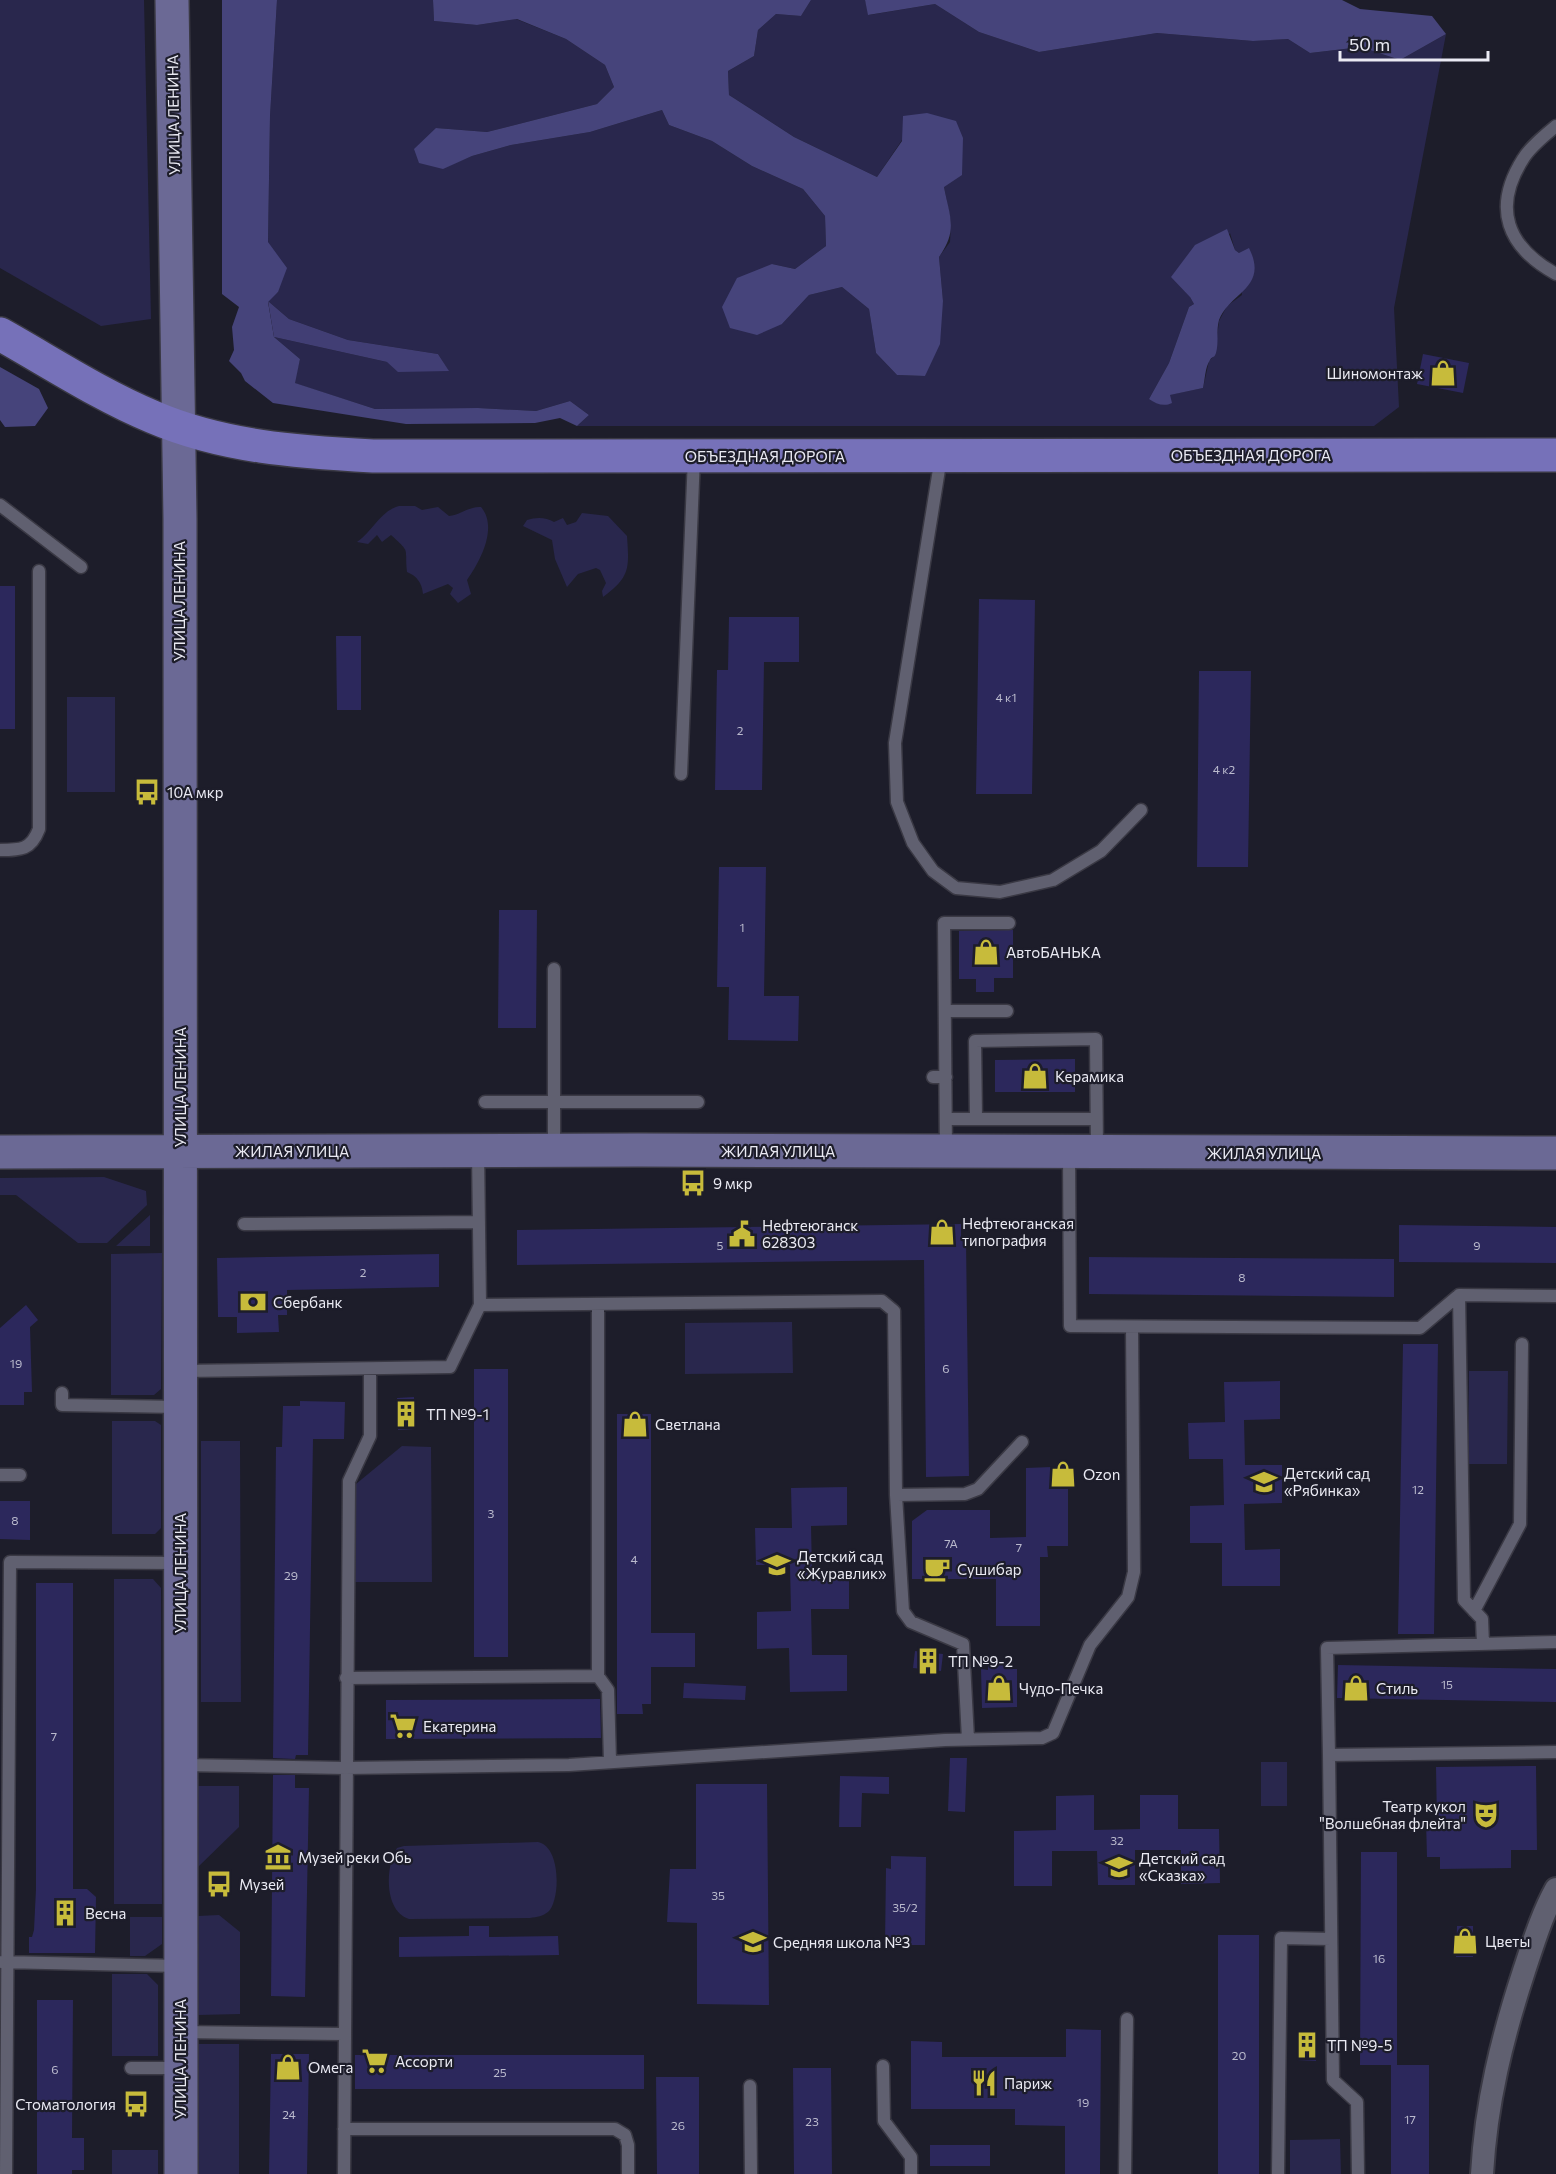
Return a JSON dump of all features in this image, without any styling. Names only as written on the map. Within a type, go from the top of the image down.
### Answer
[{"type":"main road","name":"УЛИЦА ЛЕНИНА","points":[[172,0],[180,519],[181,2174]]},
{"type":"main road","name":"ОБЪЕЗДНАЯ ДОРОГА","points":[[0,334],[127,405],[177,426],[241,444],[307,453],[373,456],[1556,455]]},
{"type":"main road","name":"ЖИЛАЯ УЛИЦА","points":[[0,1152],[554,1150],[1556,1153]]},
{"type":"street","points":[[1482,2174],[1492,2084],[1509,2016],[1531,1950],[1556,1889]]},
{"type":"lane","points":[[1556,126],[1523,158],[1510,187],[1506,221],[1519,246],[1540,266],[1556,274]]},
{"type":"lane","points":[[681,774],[694,456]]},
{"type":"lane","points":[[941,456],[895,743],[897,802],[913,843],[933,871],[956,888],[1000,891],[1053,880],[1101,852],[1141,810]]},
{"type":"lane","points":[[0,505],[81,567]]},
{"type":"lane","points":[[0,850],[24,850],[34,843],[39,829],[39,570]]},
{"type":"lane","points":[[946,1152],[946,1119],[939,1077],[945,1011],[944,923],[1009,923]]},
{"type":"lane","points":[[554,969],[554,1150]]},
{"type":"lane","points":[[945,1011],[1007,1011]]},
{"type":"lane","points":[[976,1119],[975,1041],[1096,1039],[1096,1119],[1083,1153],[1070,1326],[1067,1339]]},
{"type":"lane","points":[[485,1102],[698,1102]]},
{"type":"lane","points":[[946,1119],[1096,1119]]},
{"type":"lane","points":[[180,1371],[450,1367],[480,1305],[478,1150]]},
{"type":"lane","points":[[244,1224],[479,1222]]},
{"type":"lane","points":[[1070,1326],[1420,1328],[1459,1295],[1556,1296]]},
{"type":"lane","points":[[1459,1295],[1464,1600],[1482,1619],[1483,1644]]},
{"type":"lane","points":[[480,1305],[882,1301],[894,1311],[896,1495],[903,1611],[911,1622],[963,1644],[968,1738]]},
{"type":"lane","points":[[598,1304],[598,1676],[608,1690],[610,1761]]},
{"type":"lane","points":[[180,1765],[345,1768],[569,1765],[968,1738],[1042,1738],[1053,1733],[1090,1645],[1128,1597],[1134,1572],[1132,1327]]},
{"type":"lane","points":[[1474,1611],[1520,1524],[1522,1344]]},
{"type":"lane","points":[[344,2174],[345,1768],[349,1482],[370,1436],[370,1369]]},
{"type":"lane","points":[[62,1393],[62,1406],[180,1407]]},
{"type":"lane","points":[[896,1495],[965,1494],[978,1489],[1022,1442]]},
{"type":"lane","points":[[0,1475],[20,1475]]},
{"type":"lane","points":[[6,2174],[3,2057],[5,1570],[10,1562],[180,1563]]},
{"type":"lane","points":[[1358,2174],[1357,2102],[1333,2080],[1327,1648],[1556,1642]]},
{"type":"lane","points":[[346,1678],[598,1676]]},
{"type":"lane","points":[[1329,1755],[1556,1752]]},
{"type":"lane","points":[[1278,2174],[1281,1938],[1331,1939]]},
{"type":"lane","points":[[4,1962],[180,1966]]},
{"type":"lane","points":[[1125,2174],[1127,2019]]},
{"type":"lane","points":[[180,2032],[344,2034]]},
{"type":"lane","points":[[883,2066],[884,2121],[910,2157],[911,2174]]},
{"type":"lane","points":[[131,2068],[180,2068]]},
{"type":"lane","points":[[750,2086],[751,2174]]},
{"type":"lane","points":[[345,2129],[615,2129],[625,2135],[628,2145],[628,2174]]},
{"type":"shaded area","points":[[0,0],[144,0],[151,319],[101,326],[0,268]]},
{"type":"shaded area","points":[[222,0],[277,0],[270,116],[268,242],[287,268],[278,292],[268,302],[274,337],[300,359],[295,383],[375,409],[478,408],[536,411],[570,401],[589,415],[577,426],[560,418],[535,423],[406,424],[273,403],[245,381],[241,373],[229,361],[234,350],[232,327],[239,307],[222,294]]},
{"type":"shaded area","points":[[277,0],[433,0],[434,21],[477,25],[516,19],[566,39],[605,65],[614,87],[597,104],[487,132],[436,128],[443,168],[472,156],[511,145],[590,132],[662,110],[669,125],[712,141],[752,166],[803,189],[825,216],[826,246],[795,269],[772,264],[782,324],[809,295],[842,287],[869,309],[876,353],[897,375],[925,376],[943,301],[939,257],[950,242],[951,222],[944,187],[902,140],[877,177],[794,137],[729,95],[728,71],[754,56],[758,30],[776,14],[801,16],[811,0],[865,0],[869,15],[935,4],[979,32],[1039,52],[1157,33],[1253,41],[1288,39],[1310,53],[1361,47],[1400,60],[1446,34],[1394,308],[1399,407],[1374,426],[577,426],[589,415],[570,401],[536,411],[478,408],[375,409],[294,383],[300,359],[274,337],[387,362],[448,370],[438,354],[348,340],[289,319],[268,301],[278,292],[268,242],[270,116]],"holes":[[[1230,233],[1235,250],[1239,253],[1242,295],[1227,306],[1219,321],[1215,355],[1209,361],[1203,388],[1149,399],[1169,363],[1189,307],[1194,304],[1190,297]]]},
{"type":"shaded area","points":[[433,0],[811,0],[801,16],[776,14],[758,30],[754,56],[728,71],[729,95],[794,137],[877,177],[902,141],[903,116],[927,113],[956,121],[963,138],[962,175],[944,187],[951,231],[939,257],[943,301],[940,344],[925,376],[897,375],[876,353],[869,309],[842,287],[809,295],[782,324],[757,335],[730,328],[722,307],[737,278],[772,264],[795,269],[826,246],[825,216],[803,189],[752,166],[712,141],[669,125],[662,110],[590,132],[511,145],[472,156],[443,169],[419,163],[414,149],[436,128],[487,132],[597,104],[614,87],[605,65],[566,39],[517,19],[477,25],[434,21]]},
{"type":"shaded area","points":[[865,0],[1342,0],[1360,9],[1432,16],[1446,34],[1400,60],[1361,47],[1310,53],[1288,39],[1253,41],[1157,33],[1039,52],[979,32],[935,4],[868,15]]},
{"type":"shaded area","points":[[1227,229],[1235,250],[1239,253],[1249,248],[1254,261],[1251,281],[1224,311],[1219,320],[1216,353],[1207,366],[1203,388],[1170,395],[1172,403],[1157,404],[1149,399],[1169,363],[1189,307],[1194,304],[1171,277],[1195,245]]},
{"type":"shaded area","points":[[268,301],[289,319],[348,340],[438,354],[449,371],[398,372],[387,362],[274,337]]},
{"type":"shaded area","points":[[0,367],[39,389],[48,408],[35,426],[5,427],[0,420]]},
{"type":"shaded area","points":[[399,506],[415,506],[422,510],[438,507],[449,516],[481,507],[486,515],[488,534],[482,553],[467,580],[471,594],[458,603],[450,594],[453,588],[448,584],[423,594],[418,580],[407,572],[404,548],[391,535],[382,542],[377,535],[368,544],[357,542],[387,512]]},
{"type":"shaded area","points":[[582,513],[608,516],[627,536],[626,571],[619,583],[603,597],[602,591],[606,583],[600,570],[596,568],[578,574],[567,587],[555,559],[552,540],[523,526],[527,520],[537,518],[554,522],[563,518],[567,525],[576,522]]},
{"type":"shaded area","points":[[67,697],[115,697],[115,792],[67,792]]},
{"type":"shaded area","points":[[104,1177],[146,1191],[147,1205],[107,1243],[78,1243],[16,1195],[0,1195],[0,1178]]},
{"type":"shaded area","points":[[150,1215],[150,1246],[116,1246]]},
{"type":"shaded area","points":[[162,1253],[161,1389],[154,1395],[111,1395],[111,1254]]},
{"type":"shaded area","points":[[792,1322],[793,1373],[685,1374],[685,1323]]},
{"type":"shaded area","points":[[1469,1371],[1508,1371],[1507,1464],[1468,1464]]},
{"type":"shaded area","points":[[112,1421],[155,1421],[161,1425],[161,1528],[155,1534],[112,1534]]},
{"type":"shaded area","points":[[201,1441],[240,1441],[241,1702],[201,1702]]},
{"type":"shaded area","points":[[402,1446],[431,1447],[432,1582],[355,1582],[356,1484]]},
{"type":"shaded area","points":[[114,1579],[153,1579],[161,1588],[162,1904],[114,1904]]},
{"type":"shaded area","points":[[1261,1762],[1287,1762],[1287,1806],[1261,1806]]},
{"type":"shaded area","points":[[198,1786],[239,1786],[239,1827],[198,1867]]},
{"type":"shaded area","points":[[538,1842],[546,1846],[551,1854],[557,1875],[552,1906],[542,1915],[530,1918],[409,1919],[395,1907],[391,1898],[390,1866],[397,1848]]},
{"type":"shaded area","points":[[219,1915],[240,1932],[240,2014],[198,2015],[198,1916]]},
{"type":"shaded area","points":[[130,1917],[162,1917],[162,1944],[145,1956],[130,1956]]},
{"type":"shaded area","points":[[112,1974],[147,1974],[158,1985],[158,2056],[112,2056]]},
{"type":"shaded area","points":[[196,2044],[239,2044],[239,2174],[196,2174]]},
{"type":"shaded area","points":[[1340,2139],[1341,2174],[1290,2174],[1290,2140]]},
{"type":"shaded area","points":[[112,2150],[158,2150],[158,2174],[112,2174]]},
{"type":"building","name":"Шиномонтаж","points":[[1423,354],[1469,363],[1463,393],[1417,384]]},
{"type":"building","points":[[0,586],[15,586],[15,729],[0,729]]},
{"type":"building","points":[[979,599],[1035,600],[1032,794],[976,794]]},
{"type":"building","points":[[729,617],[799,617],[799,662],[764,662],[762,790],[715,790],[717,670],[728,670]]},
{"type":"building","points":[[336,636],[361,636],[361,710],[337,710]]},
{"type":"building","points":[[1199,671],[1251,671],[1248,867],[1197,867]]},
{"type":"building","points":[[719,867],[766,867],[764,996],[799,996],[798,1041],[728,1040],[729,987],[717,987]]},
{"type":"building","points":[[499,910],[537,910],[536,1028],[498,1028]]},
{"type":"building","name":"АвтоБАНЬКА","points":[[1013,930],[1013,978],[994,978],[994,992],[976,992],[976,979],[959,979],[959,931]]},
{"type":"building","name":"Керамика","points":[[1075,1059],[1075,1092],[995,1092],[995,1060]]},
{"type":"building","points":[[961,1224],[961,1240],[966,1240],[969,1476],[926,1477],[924,1260],[517,1265],[517,1230]]},
{"type":"building","points":[[1399,1225],[1556,1227],[1556,1263],[1399,1262]]},
{"type":"building","points":[[439,1254],[439,1287],[287,1290],[287,1315],[278,1315],[279,1332],[237,1333],[237,1317],[218,1317],[217,1258]]},
{"type":"building","points":[[1089,1257],[1394,1259],[1394,1297],[1089,1294]]},
{"type":"building","points":[[26,1305],[38,1320],[30,1327],[32,1392],[24,1392],[24,1405],[0,1405],[0,1328]]},
{"type":"building","points":[[1403,1344],[1438,1344],[1434,1634],[1398,1634]]},
{"type":"building","points":[[474,1369],[508,1369],[508,1657],[474,1657]]},
{"type":"building","points":[[1280,1381],[1280,1419],[1244,1420],[1245,1465],[1282,1465],[1282,1503],[1244,1504],[1245,1550],[1280,1549],[1280,1586],[1222,1586],[1222,1543],[1190,1543],[1190,1506],[1224,1505],[1223,1459],[1189,1459],[1188,1423],[1225,1422],[1224,1382]]},
{"type":"building","name":"ТП №9-1","points":[[414,1397],[415,1429],[398,1430],[397,1398]]},
{"type":"building","points":[[300,1401],[345,1402],[344,1439],[313,1439],[308,1755],[296,1755],[295,1759],[273,1758],[276,1447],[282,1447],[283,1406],[300,1406]]},
{"type":"building","points":[[617,1414],[651,1414],[651,1633],[695,1633],[695,1667],[651,1667],[651,1704],[642,1704],[643,1714],[617,1714]]},
{"type":"building","points":[[1068,1467],[1068,1546],[1047,1546],[1048,1557],[1040,1557],[1040,1626],[996,1626],[996,1579],[912,1579],[912,1521],[927,1510],[990,1510],[990,1538],[1026,1537],[1026,1468]]},
{"type":"building","points":[[847,1487],[847,1525],[811,1526],[812,1571],[849,1571],[849,1609],[811,1609],[812,1655],[847,1655],[847,1691],[790,1692],[789,1648],[757,1649],[757,1612],[791,1611],[790,1565],[756,1565],[755,1528],[792,1528],[791,1488]]},
{"type":"building","points":[[0,1501],[30,1501],[30,1540],[0,1539]]},
{"type":"building","points":[[36,1583],[73,1583],[73,1889],[87,1889],[96,1897],[95,1953],[29,1953],[29,1937],[32,1937],[34,1930],[36,1889]]},
{"type":"building","name":"ТП №9-2","points":[[915,1651],[943,1654],[941,1671],[913,1668]]},
{"type":"building","name":"Чудо-Печка","points":[[988,1665],[1008,1665],[1008,1669],[1017,1669],[1017,1707],[982,1708],[981,1669],[988,1670]]},
{"type":"building","points":[[1338,1665],[1556,1669],[1556,1702],[1337,1698]]},
{"type":"building","points":[[684,1683],[746,1686],[745,1700],[683,1698]]},
{"type":"building","points":[[600,1699],[601,1738],[386,1739],[386,1700]]},
{"type":"building","points":[[950,1758],[967,1758],[965,1812],[948,1811]]},
{"type":"building","name":"Театр кукол \"Волшебная флейта\"","points":[[1536,1766],[1537,1850],[1511,1850],[1511,1868],[1440,1869],[1440,1857],[1427,1857],[1426,1821],[1437,1821],[1436,1767]]},
{"type":"building","points":[[273,1775],[295,1775],[295,1788],[309,1788],[305,1997],[271,1996]]},
{"type":"building","points":[[840,1776],[889,1777],[889,1794],[862,1793],[861,1827],[839,1827]]},
{"type":"building","points":[[696,1784],[767,1784],[769,2005],[697,2004],[697,1923],[667,1922],[670,1869],[696,1869]]},
{"type":"building","points":[[1094,1795],[1094,1830],[1140,1829],[1140,1795],[1178,1795],[1178,1829],[1219,1829],[1220,1883],[1181,1884],[1181,1850],[1135,1850],[1135,1885],[1098,1885],[1097,1851],[1052,1851],[1052,1886],[1014,1886],[1014,1831],[1056,1830],[1056,1796]]},
{"type":"building","points":[[1361,1852],[1397,1852],[1397,2065],[1429,2065],[1429,2174],[1391,2174],[1391,2065],[1360,2065]]},
{"type":"building","points":[[891,1856],[926,1857],[925,1945],[885,1945],[886,1868],[891,1869]]},
{"type":"building","points":[[469,1926],[489,1926],[489,1937],[558,1936],[559,1955],[399,1957],[399,1937],[469,1936]]},
{"type":"building","name":"Цветы","points":[[1457,1926],[1473,1926],[1473,1957],[1456,1957]]},
{"type":"building","points":[[1218,1935],[1259,1935],[1259,2174],[1218,2174]]},
{"type":"building","points":[[37,2000],[73,2000],[72,2138],[84,2138],[84,2170],[72,2170],[72,2174],[37,2174]]},
{"type":"building","name":"Париж","points":[[1066,2029],[1101,2030],[1100,2174],[1065,2174],[1065,2126],[1015,2125],[1015,2109],[911,2109],[911,2041],[942,2042],[942,2057],[1066,2057]]},
{"type":"building","name":"ТП №9-5","points":[[1297,2030],[1316,2030],[1316,2061],[1297,2060]]},
{"type":"building","points":[[271,2054],[309,2054],[307,2174],[269,2174]]},
{"type":"building","points":[[355,2055],[644,2055],[644,2089],[355,2089]]},
{"type":"building","points":[[793,2068],[831,2068],[832,2174],[794,2174]]},
{"type":"building","points":[[656,2077],[699,2077],[699,2174],[657,2174]]},
{"type":"building","points":[[930,2145],[990,2145],[990,2166],[930,2166]]},
{"type":"place","name":"Шиномонтаж","points":[[1443,373]]},
{"type":"place","name":"10А мкр","points":[[147,792]]},
{"type":"place","name":"АвтоБАНЬКА","points":[[986,952]]},
{"type":"place","name":"Керамика","points":[[1035,1076]]},
{"type":"place","name":"9 мкр","points":[[693,1183]]},
{"type":"place","name":"Нефтеюганская типография","points":[[942,1232]]},
{"type":"place","name":"Нефтеюганск 628303","points":[[742,1234]]},
{"type":"place","name":"Сбербанк","points":[[253,1302]]},
{"type":"place","name":"ТП №9-1","points":[[406,1414]]},
{"type":"place","name":"Светлана","points":[[635,1424]]},
{"type":"place","name":"Ozon","points":[[1063,1474]]},
{"type":"place","name":"Детский сад «Рябинка»","points":[[1264,1482]]},
{"type":"place","name":"Детский сад «Журавлик»","points":[[777,1565]]},
{"type":"place","name":"Сушибар","points":[[937,1569]]},
{"type":"place","name":"ТП №9-2","points":[[928,1661]]},
{"type":"place","name":"Чудо-Печка","points":[[999,1688]]},
{"type":"place","name":"Стиль","points":[[1356,1688]]},
{"type":"place","name":"Екатерина","points":[[403,1726]]},
{"type":"place","name":"Театр кукол \"Волшебная флейта\"","points":[[1486,1815]]},
{"type":"place","name":"Музей реки Обь","points":[[278,1857]]},
{"type":"place","name":"Детский сад «Сказка»","points":[[1119,1867]]},
{"type":"place","name":"Музей","points":[[219,1884]]},
{"type":"place","name":"Весна","points":[[65,1913]]},
{"type":"place","name":"Цветы","points":[[1465,1941]]},
{"type":"place","name":"Средняя школа №3","points":[[753,1942]]},
{"type":"place","name":"ТП №9-5","points":[[1307,2045]]},
{"type":"place","name":"Ассорти","points":[[375,2061]]},
{"type":"place","name":"Омега","points":[[288,2067]]},
{"type":"place","name":"Париж","points":[[984,2083]]},
{"type":"place","name":"Стоматология","points":[[136,2104]]}]
